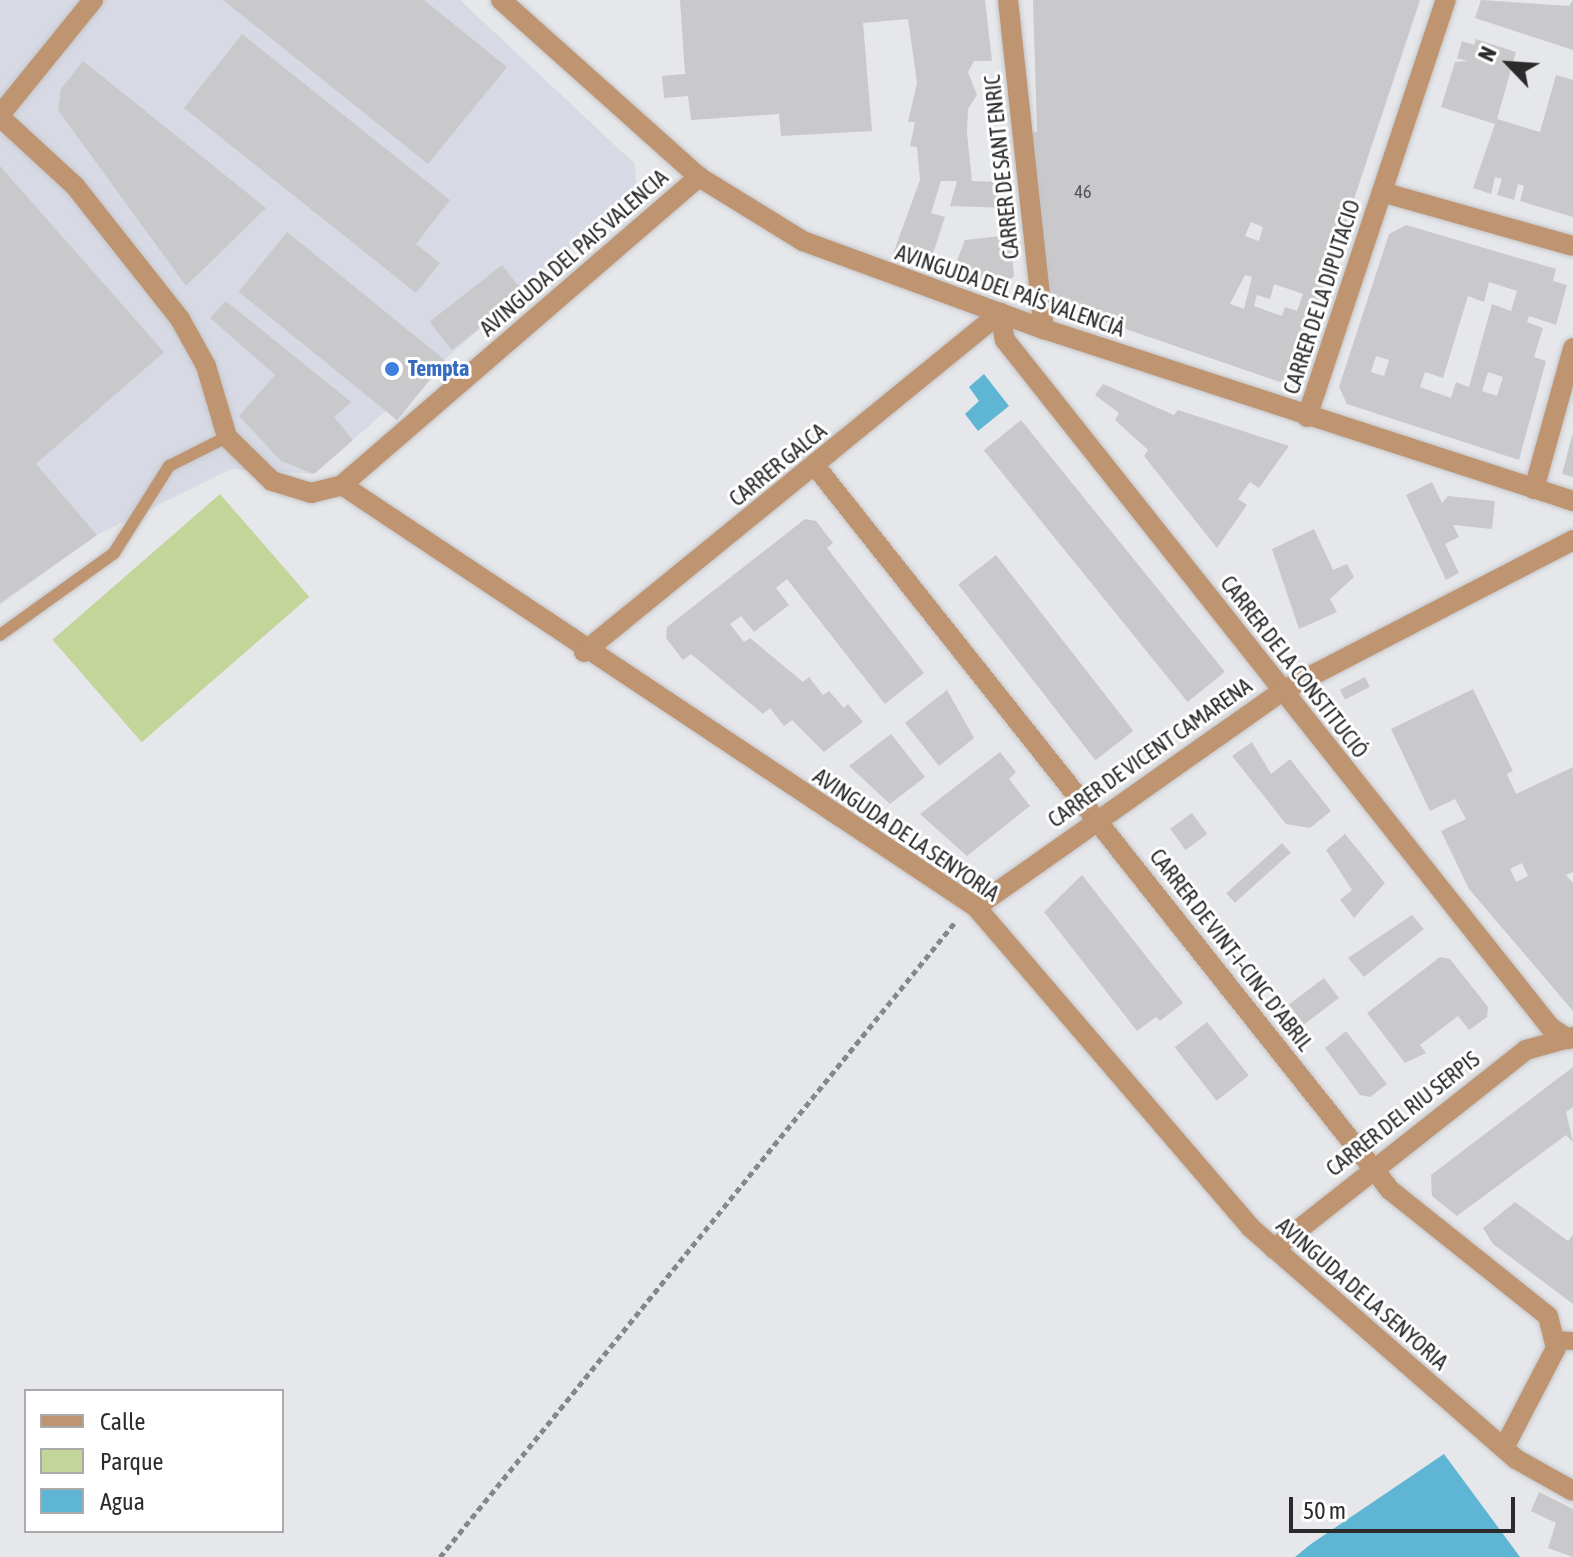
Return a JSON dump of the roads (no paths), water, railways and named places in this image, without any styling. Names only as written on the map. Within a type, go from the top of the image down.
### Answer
[{"type":"street","points":[[93,0],[0,116],[75,186],[180,319],[206,366],[227,437],[290,490],[342,485]]},
{"type":"street","name":"AVINGUDA DEL PAÍS VALENCIÀ","points":[[501,0],[699,177],[803,241],[1044,329],[1573,501]]},
{"type":"street","name":"CARRER DE SANT ENRIC","points":[[1008,0],[1044,329]]},
{"type":"street","name":"CARRER DE LA DIPUTACIO","points":[[1307,417],[1446,0]]},
{"type":"street","name":"AVINGUDA DEL PAIS VALENCIA","points":[[342,485],[699,177]]},
{"type":"street","points":[[1382,192],[1573,246]]},
{"type":"street","name":"CARRER GALCA","points":[[584,652],[816,467],[1000,313]]},
{"type":"street","name":"CARRER DE LA CONSTITUCIÓ","points":[[1000,313],[1005,340],[1550,1027],[1571,1039]]},
{"type":"street","points":[[1534,489],[1573,348]]},
{"type":"street","name":"CARRER DE VINT-I-CINC D'ABRIL","points":[[816,467],[1371,1166],[1404,1203],[1548,1316],[1565,1340],[1504,1448]]},
{"type":"street","name":"AVINGUDA DE LA SENYORIA","points":[[342,485],[584,652],[976,907],[1274,1249],[1504,1448],[1573,1491]]},
{"type":"street","name":"CARRER DE VICENT CAMARENA","points":[[976,907],[1096,817],[1282,691],[1573,540]]},
{"type":"street","name":"CARRER DEL RIU SERPIS","points":[[1274,1249],[1371,1166],[1526,1050],[1571,1039]]},
{"type":"lane","points":[[0,635],[114,553],[169,466],[227,437]]},
{"type":"water","points":[[984,374],[1009,406],[978,431],[965,414],[979,401],[969,387]]},
{"type":"water","points":[[1444,1454],[1520,1557],[1295,1557],[1311,1544]]},
{"type":"place","name":"Tempta","points":[[392,369]]}]
